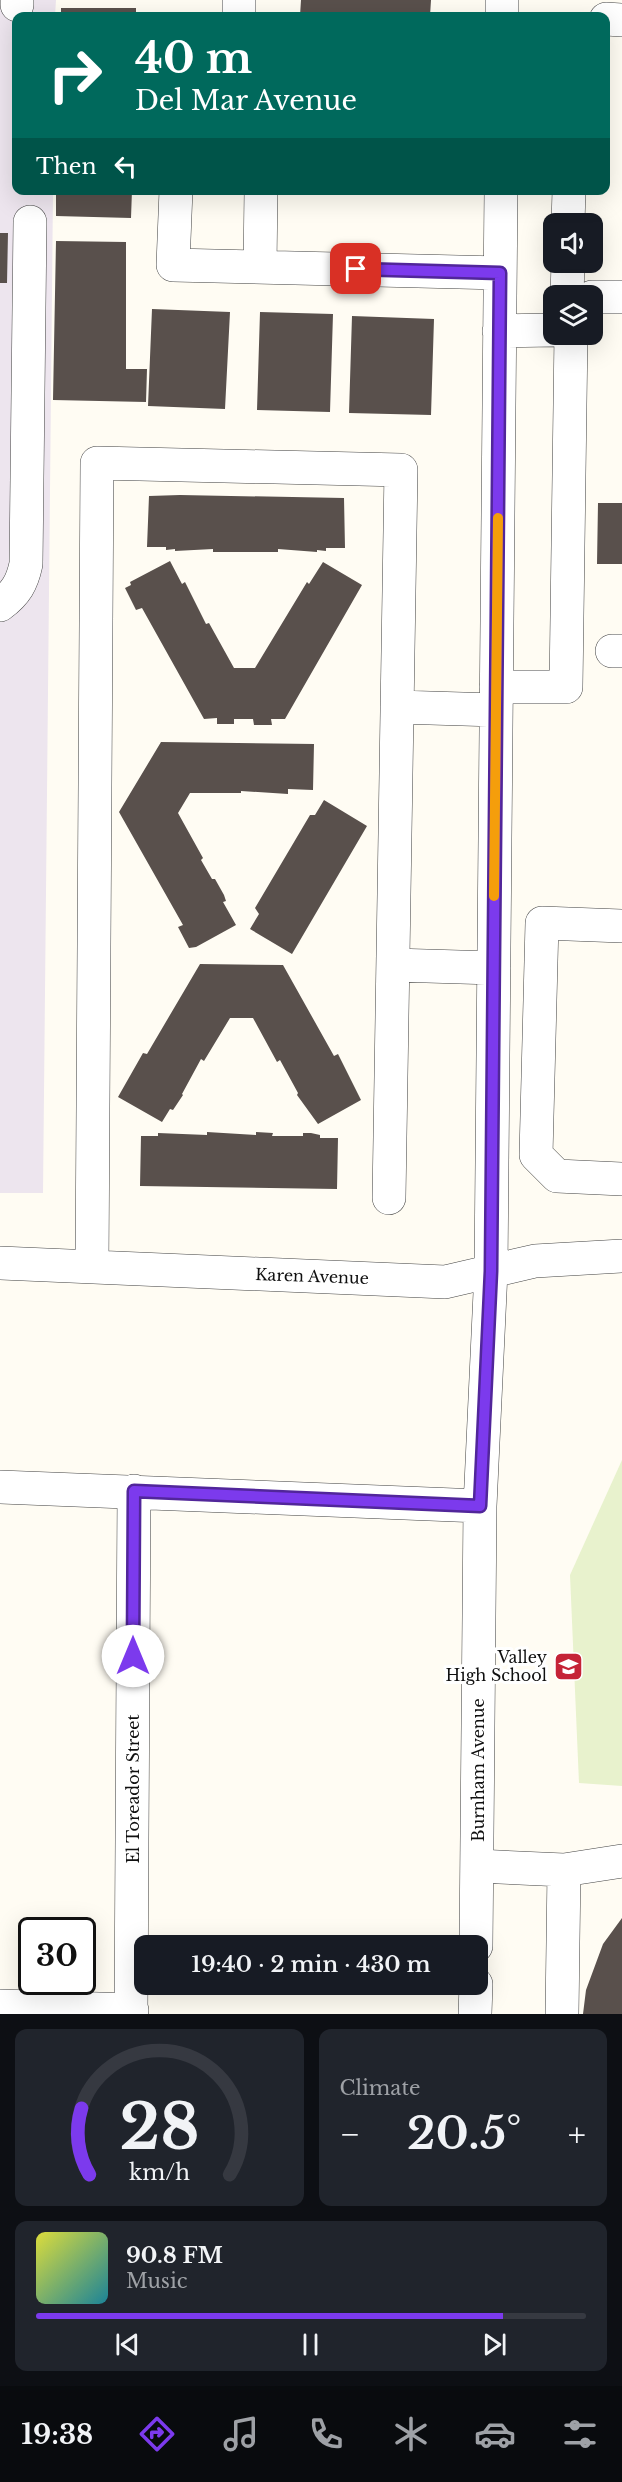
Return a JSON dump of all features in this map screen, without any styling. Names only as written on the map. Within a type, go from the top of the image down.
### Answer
[{"type":"street","points":[[176,195],[173,264],[500,273]]},
{"type":"street","points":[[260,267],[261,195]]},
{"type":"street","name":"Burnham Avenue","points":[[476,1935],[480,1506],[491,1271],[501,195]]},
{"type":"street","points":[[568,213],[569,195]]},
{"type":"street","points":[[0,605],[13,596],[22,582],[26,564],[30,222]]},
{"type":"street","points":[[603,297],[622,297]]},
{"type":"street","points":[[499,331],[543,330]]},
{"type":"street","points":[[397,707],[496,698],[566,687],[571,345]]},
{"type":"street","points":[[92,1267],[97,463],[401,470],[389,1198]]},
{"type":"street","points":[[622,926],[542,923],[536,1155],[557,1176],[622,1179]]},
{"type":"street","points":[[393,965],[494,968]]},
{"type":"street","name":"Karen Avenue","points":[[0,1263],[445,1282],[535,1261],[622,1256]]},
{"type":"street","points":[[0,1487],[480,1506]]},
{"type":"street","name":"El Toreador Street","points":[[131,2012],[134,1491]]},
{"type":"street","points":[[477,1866],[564,1870],[622,1861]]},
{"type":"street","points":[[562,2014],[564,1870]]},
{"type":"street","points":[[475,2014],[476,1995]]},
{"type":"street","points":[[0,2006],[131,2012]]},
{"type":"shaded area","points":[[0,0],[56,0],[55,12],[12,12],[12,195],[53,195],[43,1193],[0,1193]]},
{"type":"green space","points":[[622,1460],[622,1786],[579,1783],[570,1575]]},
{"type":"building","points":[[301,0],[431,0],[430,12],[300,12]]},
{"type":"building","points":[[61,8],[136,8],[136,12],[61,12]]},
{"type":"building","points":[[56,195],[132,195],[131,218],[56,216]]},
{"type":"building","points":[[0,233],[8,233],[7,283],[0,283]]},
{"type":"building","points":[[56,241],[126,242],[126,369],[147,369],[146,402],[53,400]]},
{"type":"building","points":[[152,309],[230,312],[225,409],[148,406]]},
{"type":"building","points":[[260,312],[333,314],[330,412],[257,410]]},
{"type":"building","points":[[352,316],[434,319],[431,415],[349,413]]},
{"type":"building","points":[[149,496],[344,498],[345,548],[326,548],[326,551],[317,550],[317,552],[278,549],[278,552],[213,552],[213,549],[175,551],[175,549],[166,550],[166,547],[147,547]]},
{"type":"building","points":[[598,503],[622,503],[622,564],[597,564]]},
{"type":"building","points":[[170,561],[182,584],[185,582],[206,624],[209,623],[234,668],[255,668],[307,582],[309,584],[323,562],[362,585],[285,719],[271,719],[272,725],[254,725],[253,719],[234,719],[234,724],[217,724],[217,718],[204,719],[142,608],[136,610],[125,588],[131,585],[130,582]]},
{"type":"building","points":[[161,742],[314,744],[313,790],[288,789],[288,794],[241,791],[241,793],[190,793],[178,813],[203,858],[201,860],[224,895],[226,901],[223,902],[236,925],[196,947],[189,948],[178,927],[183,925],[119,812]]},
{"type":"building","points":[[324,800],[367,826],[292,954],[250,929],[259,914],[255,908],[310,815],[315,815]]},
{"type":"building","points":[[200,964],[283,965],[334,1056],[338,1054],[361,1100],[318,1124],[297,1095],[280,1060],[277,1062],[253,1018],[230,1018],[204,1061],[201,1059],[183,1095],[162,1122],[118,1097],[143,1053],[147,1054]]},
{"type":"building","points":[[207,1132],[256,1135],[256,1132],[273,1133],[272,1136],[303,1136],[303,1133],[311,1133],[320,1135],[320,1138],[338,1138],[337,1189],[140,1186],[141,1136],[158,1136],[158,1133],[207,1135]]},
{"type":"building","points":[[622,1918],[622,2014],[583,2014],[586,1990],[603,1944]]},
{"type":"slow traffic","points":[[494,896],[498,518]]},
{"type":"place","name":"Valley High School","points":[[568,1666]]},
{"type":"route","points":[[133,1656],[134,1491],[480,1506],[491,1271],[500,273],[356,269]]}]
